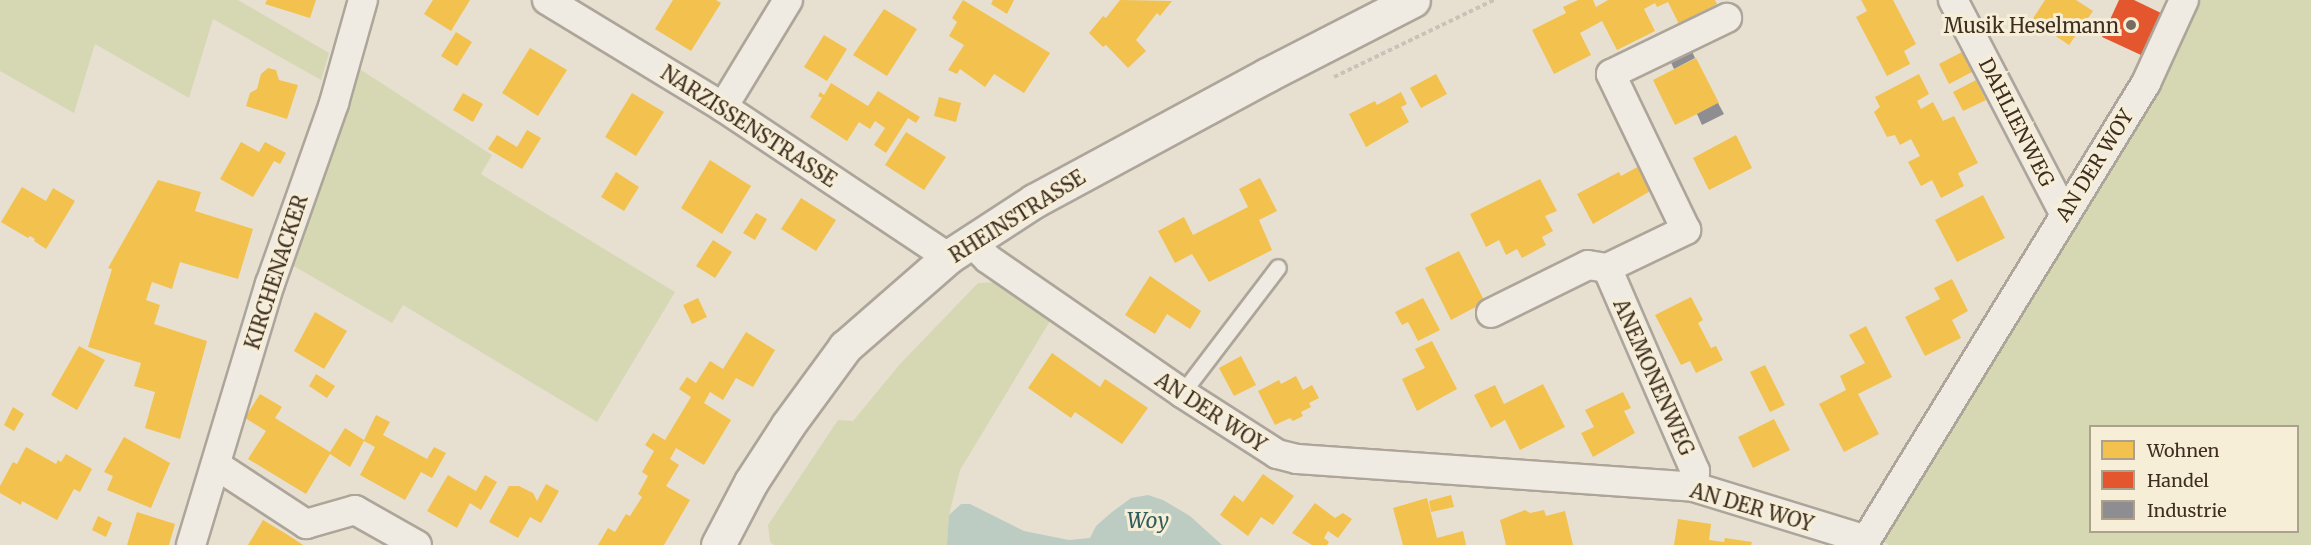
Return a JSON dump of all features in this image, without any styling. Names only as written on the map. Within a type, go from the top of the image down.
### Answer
[{"type":"main road","name":"RHEINSTRASSE","points":[[718,545],[751,482],[788,425],[845,348],[959,249],[1034,201],[1226,97],[1413,0]]},
{"type":"street","name":"KIRCHENACKER","points":[[191,545],[270,284],[334,103],[363,0]]},
{"type":"street","name":"NARZISSENSTRASSE","points":[[547,0],[959,249]]},
{"type":"street","points":[[723,107],[788,0]]},
{"type":"street","name":"DAHLIENWEG","points":[[1953,0],[2064,213]]},
{"type":"street","name":"AN DER WOY","points":[[959,249],[988,259],[1262,447],[1297,459],[1694,487],[1870,543],[2064,213],[2146,83],[2184,0]]},
{"type":"street","points":[[1491,312],[1588,265],[1607,268],[1686,230],[1611,74],[1727,18]]},
{"type":"street","name":"ANEMONENWEG","points":[[1607,268],[1695,471],[1694,487]]},
{"type":"street","points":[[216,465],[306,524],[355,510],[417,545]]},
{"type":"lane","points":[[1182,393],[1278,267]]},
{"type":"path","points":[[1328,80],[1494,0]]},
{"type":"green space","points":[[0,0],[238,0],[329,53],[321,80],[213,19],[189,98],[95,44],[74,113],[0,71]]},
{"type":"green space","points":[[2192,0],[2311,0],[2311,545],[1889,545],[1879,539]]},
{"type":"green space","points":[[355,66],[492,155],[481,174],[675,292],[597,422],[403,305],[392,323],[292,265]]},
{"type":"green space","points":[[1003,282],[1053,316],[960,470],[949,515],[947,545],[774,545],[770,542],[768,525],[838,420],[853,421],[900,364],[978,283]]},
{"type":"water","name":"Woy","points":[[1148,495],[1163,500],[1190,516],[1222,545],[947,545],[949,515],[961,504],[970,504],[1024,531],[1069,540],[1090,538],[1096,526],[1112,512],[1131,498]]},
{"type":"building: Wohnen","points":[[267,0],[316,0],[310,18],[265,4]]},
{"type":"building: Wohnen","points":[[433,0],[470,0],[451,31],[424,14]]},
{"type":"building: Wohnen","points":[[673,0],[716,0],[721,3],[691,51],[655,29]]},
{"type":"building: Wohnen","points":[[963,0],[1050,53],[1024,93],[994,74],[985,87],[960,69],[957,74],[948,70],[964,45],[949,36],[957,22],[952,18]]},
{"type":"building: Wohnen","points":[[993,0],[1014,0],[1007,14],[991,4]]},
{"type":"building: Wohnen","points":[[1120,0],[1172,1],[1160,16],[1157,13],[1136,40],[1146,51],[1128,68],[1106,45],[1103,47],[1089,33],[1103,16],[1106,18]]},
{"type":"building: Wohnen","points":[[1578,0],[1593,0],[1596,7],[1608,0],[1715,0],[1717,4],[1679,24],[1668,2],[1657,7],[1655,3],[1644,9],[1655,31],[1617,50],[1602,21],[1580,33],[1591,55],[1554,74],[1532,30],[1566,13],[1563,7]]},
{"type":"building: Wohnen","points":[[1861,0],[1893,0],[1916,44],[1904,51],[1910,64],[1887,76],[1856,17],[1867,11]]},
{"type":"building: Wohnen","points":[[2045,0],[2076,0],[2093,11],[2069,45],[2032,20]]},
{"type":"building: Wohnen","points":[[884,9],[917,29],[887,76],[853,55]]},
{"type":"building: Wohnen","points":[[456,32],[472,42],[457,66],[441,56]]},
{"type":"building: Wohnen","points":[[824,35],[847,49],[827,81],[804,67]]},
{"type":"building: Wohnen","points":[[530,48],[567,70],[538,116],[502,93]]},
{"type":"building: Wohnen","points":[[1962,52],[1972,72],[1949,84],[1939,64]]},
{"type":"building: Wohnen","points":[[1696,58],[1719,103],[1675,125],[1653,80]]},
{"type":"building: Wohnen","points":[[268,68],[276,70],[279,80],[298,85],[287,119],[246,106],[250,93],[257,89],[261,74]]},
{"type":"building: Wohnen","points":[[1436,74],[1447,94],[1421,108],[1410,88]]},
{"type":"building: Wohnen","points":[[1919,74],[1929,94],[1917,101],[1921,109],[1933,102],[1943,121],[1954,116],[1978,163],[1958,173],[1964,186],[1941,198],[1932,180],[1921,186],[1908,162],[1920,156],[1911,139],[1900,145],[1895,135],[1887,137],[1874,112],[1880,107],[1875,97]]},
{"type":"building: Wohnen","points":[[1976,80],[1986,100],[1963,111],[1953,92]]},
{"type":"building: Wohnen","points":[[831,83],[868,106],[878,91],[920,117],[916,123],[908,118],[886,153],[874,145],[885,128],[875,121],[870,129],[859,122],[847,141],[810,117],[822,98],[818,96],[820,92],[824,95]]},
{"type":"building: Wohnen","points":[[1401,92],[1407,104],[1401,107],[1409,122],[1366,147],[1349,114],[1375,101],[1377,105]]},
{"type":"building: Wohnen","points":[[463,93],[483,104],[473,122],[453,110]]},
{"type":"building: Wohnen","points":[[632,93],[664,112],[636,156],[605,137]]},
{"type":"building: Wohnen","points":[[939,97],[961,103],[956,122],[934,116]]},
{"type":"building: Wohnen","points":[[527,130],[541,138],[522,169],[488,149],[497,135],[517,147]]},
{"type":"building: Wohnen","points":[[906,132],[946,157],[924,190],[885,165]]},
{"type":"building: Wohnen","points":[[1736,135],[1752,168],[1709,190],[1693,158]]},
{"type":"building: Wohnen","points":[[241,142],[259,152],[265,142],[286,153],[280,164],[274,161],[253,197],[220,179]]},
{"type":"building: Wohnen","points":[[710,160],[751,186],[722,234],[681,208]]},
{"type":"building: Wohnen","points":[[1641,165],[1654,189],[1593,224],[1577,194],[1619,172],[1621,176]]},
{"type":"building: Wohnen","points":[[616,172],[639,187],[624,211],[601,197]]},
{"type":"building: Wohnen","points":[[1260,178],[1277,211],[1259,220],[1272,250],[1209,282],[1192,254],[1175,263],[1158,231],[1184,217],[1193,235],[1248,207],[1239,189]]},
{"type":"building: Wohnen","points":[[1540,179],[1557,211],[1545,216],[1553,231],[1542,237],[1546,245],[1522,258],[1517,249],[1506,255],[1499,240],[1486,247],[1470,214]]},
{"type":"building: Wohnen","points":[[158,180],[201,192],[195,211],[253,229],[238,279],[180,262],[172,289],[152,282],[146,300],[160,305],[154,324],[207,341],[180,439],[145,428],[155,392],[134,386],[141,363],[88,347],[112,269],[108,268]]},
{"type":"building: Wohnen","points":[[22,187],[46,201],[53,188],[75,201],[46,249],[30,236],[28,238],[1,222]]},
{"type":"building: Wohnen","points":[[1983,195],[2005,238],[1957,262],[1935,220]]},
{"type":"building: Wohnen","points":[[801,198],[836,220],[816,251],[781,229]]},
{"type":"building: Wohnen","points":[[756,213],[767,219],[755,240],[743,233]]},
{"type":"building: Wohnen","points":[[713,240],[732,252],[715,278],[696,266]]},
{"type":"building: Wohnen","points":[[1459,251],[1485,302],[1451,320],[1425,268]]},
{"type":"building: Wohnen","points":[[1150,276],[1201,311],[1190,329],[1167,314],[1155,334],[1125,315]]},
{"type":"building: Wohnen","points":[[1952,279],[1968,311],[1952,320],[1961,338],[1925,356],[1905,317],[1940,299],[1934,288]]},
{"type":"building: Wohnen","points":[[1691,297],[1703,320],[1698,323],[1711,348],[1716,346],[1723,360],[1696,373],[1690,361],[1681,365],[1655,315]]},
{"type":"building: Wohnen","points":[[698,298],[707,317],[692,324],[683,305]]},
{"type":"building: Wohnen","points":[[1423,298],[1440,330],[1418,341],[1408,322],[1402,325],[1395,312]]},
{"type":"building: Wohnen","points":[[315,312],[347,331],[324,369],[294,351]]},
{"type":"building: Wohnen","points":[[1866,326],[1892,377],[1858,394],[1879,434],[1844,452],[1819,404],[1846,390],[1840,376],[1865,363],[1849,335]]},
{"type":"building: Wohnen","points":[[746,332],[775,350],[753,387],[736,378],[723,400],[710,392],[704,403],[731,420],[704,465],[676,448],[670,459],[679,465],[666,486],[690,500],[664,545],[598,545],[608,528],[615,532],[626,514],[630,516],[642,497],[638,494],[648,476],[642,472],[654,451],[645,445],[653,433],[665,440],[691,397],[679,389],[687,377],[696,383],[710,361],[723,369]]},
{"type":"building: Wohnen","points":[[1432,341],[1457,389],[1417,411],[1402,379],[1425,368],[1415,349]]},
{"type":"building: Wohnen","points":[[79,346],[105,360],[77,410],[51,395]]},
{"type":"building: Wohnen","points":[[1052,353],[1100,387],[1105,379],[1148,408],[1122,444],[1075,412],[1071,418],[1028,388]]},
{"type":"building: Wohnen","points":[[1241,356],[1256,385],[1234,396],[1219,368]]},
{"type":"building: Wohnen","points":[[1765,365],[1785,405],[1770,412],[1750,372]]},
{"type":"building: Wohnen","points":[[316,374],[335,386],[327,398],[309,386]]},
{"type":"building: Wohnen","points":[[1296,376],[1303,390],[1312,385],[1319,398],[1309,403],[1311,407],[1301,412],[1303,416],[1293,421],[1290,418],[1275,425],[1258,391],[1279,380],[1281,384]]},
{"type":"building: Wohnen","points":[[1543,384],[1565,427],[1520,450],[1505,420],[1491,428],[1474,395],[1495,385],[1504,404]]},
{"type":"building: Wohnen","points":[[1623,392],[1631,408],[1624,411],[1635,433],[1593,457],[1581,433],[1594,427],[1585,410]]},
{"type":"building: Wohnen","points":[[260,394],[282,407],[275,418],[330,452],[345,428],[364,440],[376,415],[390,422],[383,435],[427,459],[434,447],[446,453],[432,478],[421,472],[405,500],[360,475],[375,447],[364,441],[350,467],[330,454],[306,494],[248,459],[266,431],[245,418]]},
{"type":"building: Wohnen","points":[[13,407],[24,414],[14,431],[4,425]]},
{"type":"building: Wohnen","points":[[1774,419],[1790,450],[1753,468],[1738,437]]},
{"type":"building: Wohnen","points":[[124,437],[170,463],[151,508],[107,490],[113,476],[104,472]]},
{"type":"building: Wohnen","points":[[26,447],[56,464],[58,460],[61,462],[66,454],[92,469],[80,492],[74,489],[57,520],[22,501],[21,505],[0,493],[0,486],[13,462],[17,464]]},
{"type":"building: Wohnen","points":[[1263,474],[1294,496],[1273,525],[1261,517],[1248,536],[1220,515],[1234,495],[1243,502]]},
{"type":"building: Wohnen","points":[[448,475],[476,491],[485,475],[497,482],[481,510],[470,503],[457,528],[427,511]]},
{"type":"building: Wohnen","points":[[546,484],[559,491],[541,523],[530,517],[518,538],[489,522],[509,486],[519,486],[533,493],[537,501]]},
{"type":"building: Wohnen","points":[[1451,495],[1454,507],[1431,512],[1429,501]]},
{"type":"building: Wohnen","points":[[1427,498],[1437,538],[1463,531],[1466,545],[1403,545],[1393,508]]},
{"type":"building: Wohnen","points":[[1315,503],[1335,518],[1343,513],[1352,519],[1338,538],[1328,531],[1324,538],[1329,542],[1327,545],[1312,545],[1292,533]]},
{"type":"building: Wohnen","points":[[1525,510],[1530,513],[1544,510],[1546,516],[1565,511],[1573,545],[1506,545],[1500,520]]},
{"type":"building: Wohnen","points":[[137,512],[175,524],[169,545],[127,545]]},
{"type":"building: Wohnen","points":[[98,516],[112,523],[106,537],[92,530]]},
{"type":"building: Wohnen","points":[[1678,519],[1711,524],[1709,540],[1724,542],[1725,538],[1752,542],[1751,545],[1674,545]]},
{"type":"building: Wohnen","points":[[263,520],[288,535],[303,545],[248,545]]},
{"type":"building: Handel","name":"Musik Heselmann","points":[[2119,0],[2134,0],[2161,13],[2141,55],[2102,37]]},
{"type":"building: Industrie","points":[[1690,47],[1695,58],[1674,69],[1669,58]]},
{"type":"building: Industrie","points":[[1718,103],[1724,114],[1702,125],[1697,114]]},
{"type":"place","name":"Musik Heselmann","points":[[2131,25]]}]
